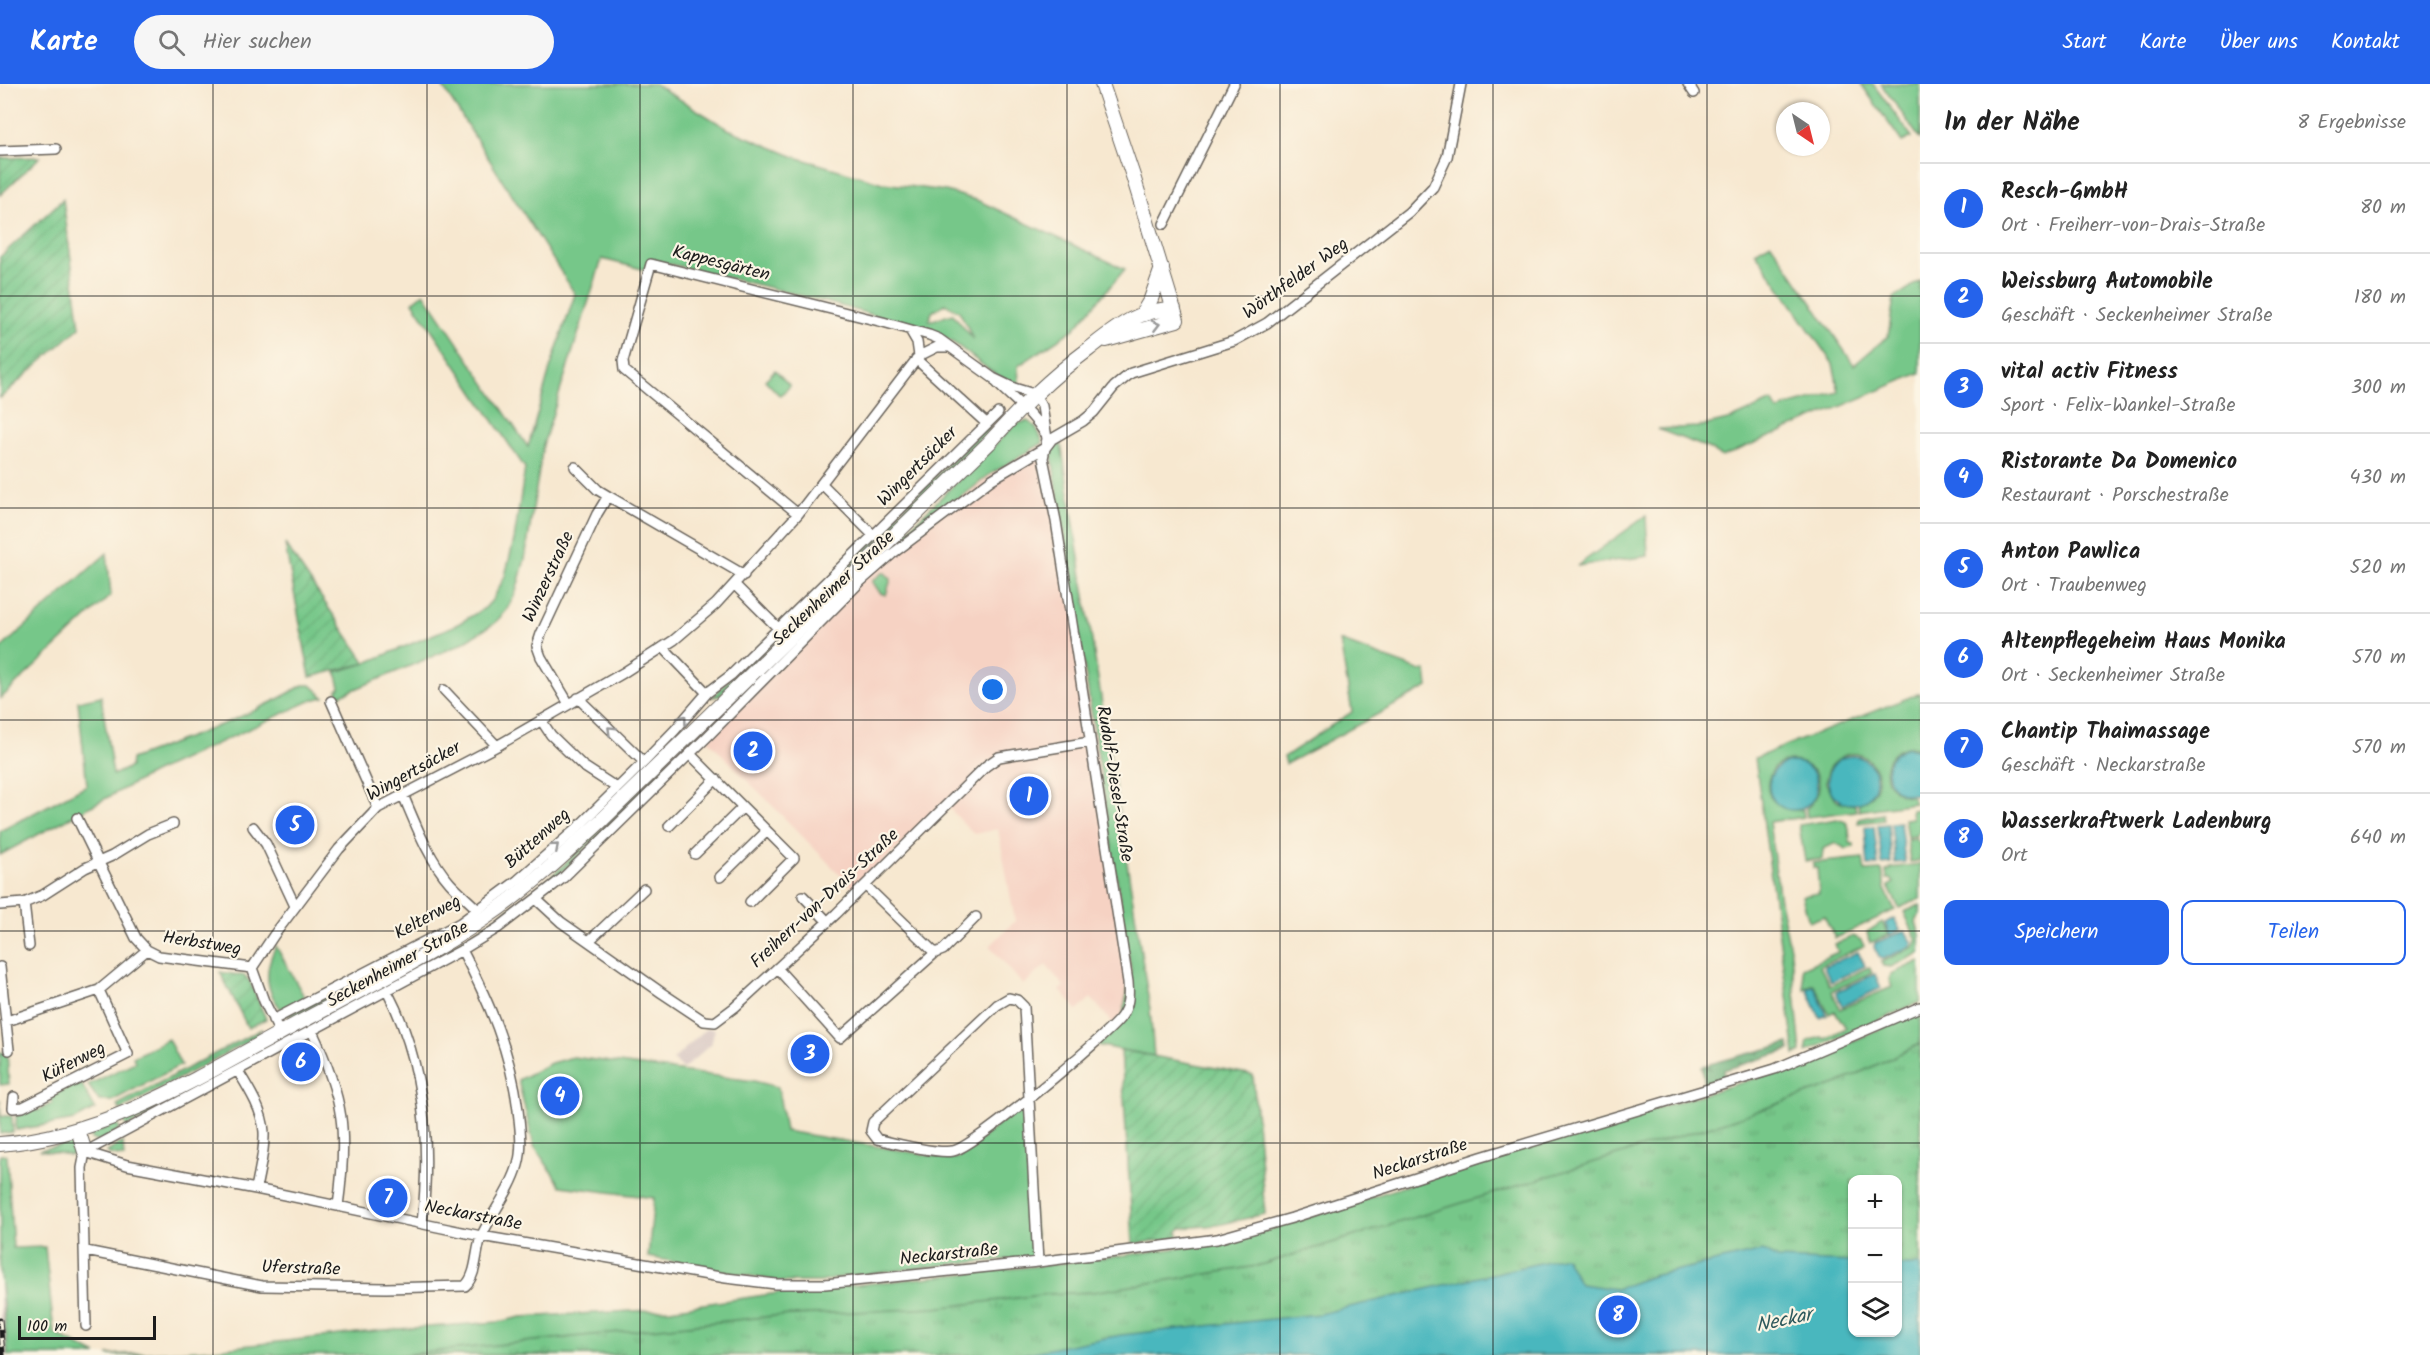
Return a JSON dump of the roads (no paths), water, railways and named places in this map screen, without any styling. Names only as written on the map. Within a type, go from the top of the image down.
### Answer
[{"type":"street","points":[[1102,84],[1175,314]]},
{"type":"street","points":[[1164,224],[1234,84]]},
{"type":"street","name":"Wörthfelder Weg","points":[[1046,447],[1052,439],[1094,412],[1123,379],[1150,366],[1217,347],[1249,334],[1267,323],[1374,242],[1423,200],[1439,178],[1447,157],[1461,84]]},
{"type":"street","points":[[1688,84],[1694,93]]},
{"type":"street","points":[[0,151],[56,150]]},
{"type":"street","name":"Kappesgärten","points":[[798,514],[624,369],[623,360],[651,264],[939,339],[993,378],[1034,394]]},
{"type":"street","points":[[1142,314],[1151,299],[1162,268]]},
{"type":"street","points":[[0,1144],[42,1140],[78,1130],[152,1101],[454,937],[508,902],[551,867],[603,819],[953,478],[1034,394],[1116,326],[1158,309],[1175,314]]},
{"type":"street","points":[[1095,344],[1175,314]]},
{"type":"street","name":"Wingertsäcker","points":[[252,968],[295,906],[339,849],[378,808],[497,746],[663,647],[694,624],[735,585],[798,514],[918,358],[917,342],[910,330]]},
{"type":"street","points":[[918,358],[937,347],[950,347]]},
{"type":"street","name":"Wingertsäcker","points":[[918,358],[986,423]]},
{"type":"street","name":"Kappesgärten","points":[[993,378],[1012,400],[1022,406]]},
{"type":"street","name":"Rudolf-Diesel-Straße","points":[[1028,1100],[1024,1007],[1017,999],[1009,998],[997,1005],[873,1122],[871,1131],[877,1139],[887,1142],[955,1151],[1028,1100],[1116,1023],[1128,1004],[1128,982],[1056,521],[1043,458],[1046,447],[1042,406],[1034,394]]},
{"type":"street","points":[[1022,406],[1030,412],[1045,433]]},
{"type":"street","name":"Wingertsäcker","points":[[644,762],[707,693],[731,675],[998,413]]},
{"type":"street","name":"Seckenheimer Straße","points":[[85,1152],[387,991],[498,928],[591,852],[861,581],[892,554],[992,479],[1046,447]]},
{"type":"street","points":[[575,467],[598,490],[744,575]]},
{"type":"street","points":[[822,484],[873,535]]},
{"type":"street","name":"Winzerstraße","points":[[568,704],[537,646],[597,514],[608,496]]},
{"type":"street","points":[[735,585],[778,628]]},
{"type":"street","points":[[663,647],[707,693]]},
{"type":"street","points":[[444,690],[497,746]]},
{"type":"street","points":[[578,698],[644,762]]},
{"type":"street","points":[[331,701],[378,808]]},
{"type":"street","points":[[541,720],[551,735],[583,766],[617,788]]},
{"type":"street","name":"Freiherr-von-Drais-Straße","points":[[536,899],[561,922],[662,993],[710,1023],[720,1019],[735,1007],[828,922],[986,766],[999,757],[1090,742]]},
{"type":"street","points":[[690,753],[794,858],[750,902]]},
{"type":"street","name":"Büttenweg","points":[[477,909],[518,880],[644,762]]},
{"type":"street","points":[[669,826],[716,779]]},
{"type":"street","name":"Kelterweg","points":[[273,1020],[460,923],[477,909],[450,883],[438,866],[427,848],[403,795]]},
{"type":"street","points":[[695,854],[743,807]]},
{"type":"street","name":"Herbstweg","points":[[76,818],[136,938],[147,950],[159,956],[252,968]]},
{"type":"street","points":[[0,905],[24,903],[43,895],[86,867],[112,856],[148,834],[173,824]]},
{"type":"street","points":[[253,827],[266,844],[295,906]]},
{"type":"street","points":[[720,877],[767,831]]},
{"type":"street","points":[[866,886],[935,953]]},
{"type":"street","points":[[589,941],[644,889]]},
{"type":"street","points":[[803,896],[828,922]]},
{"type":"street","points":[[24,903],[29,946]]},
{"type":"street","points":[[777,968],[840,1038],[935,953],[943,950],[976,916]]},
{"type":"street","name":"Herbstweg","points":[[99,990],[147,950]]},
{"type":"street","points":[[462,950],[491,1008],[501,1035],[514,1086],[521,1139],[518,1163],[513,1178],[481,1236]]},
{"type":"street","points":[[0,967],[9,1050]]},
{"type":"street","points":[[252,968],[280,1033]]},
{"type":"street","points":[[7,1021],[99,990]]},
{"type":"street","name":"Küferweg","points":[[14,1097],[13,1108],[23,1107],[128,1054],[99,990]]},
{"type":"street","points":[[387,991],[408,1035],[419,1083],[427,1149],[427,1182],[422,1223]]},
{"type":"street","name":"Neckarstraße","points":[[85,1152],[127,1165],[256,1189],[481,1236],[726,1278],[776,1284],[825,1284],[1038,1262],[1227,1236],[1775,1069],[1920,1007]]},
{"type":"street","points":[[312,1031],[334,1082],[344,1128],[343,1173],[338,1206]]},
{"type":"street","points":[[238,1071],[259,1112],[264,1131],[263,1152],[256,1189]]},
{"type":"street","points":[[1028,1100],[1038,1262]]},
{"type":"street","points":[[78,1130],[85,1152],[82,1168],[86,1251],[86,1326]]},
{"type":"street","name":"Uferstraße","points":[[86,1251],[262,1286],[386,1288],[465,1286],[471,1281],[481,1236]]},
{"type":"water","points":[[1908,747],[1920,750],[1920,793],[1909,795],[1899,792],[1892,786],[1887,769],[1890,760],[1897,752]]},
{"type":"water","points":[[1852,756],[1869,763],[1876,780],[1869,797],[1852,804],[1835,797],[1828,780],[1835,763]]},
{"type":"water","points":[[1793,762],[1810,769],[1817,786],[1810,803],[1793,810],[1776,803],[1769,786],[1776,769]]},
{"type":"water","points":[[1900,822],[1905,862],[1895,863],[1891,823]]},
{"type":"water","points":[[1888,824],[1891,863],[1882,864],[1878,825]]},
{"type":"water","points":[[1874,826],[1878,865],[1868,866],[1865,827]]},
{"type":"water","points":[[1894,918],[1900,930],[1890,935],[1885,923]]},
{"type":"water","points":[[1905,931],[1913,943],[1912,946],[1883,959],[1880,958],[1874,947],[1875,943]]},
{"type":"water","points":[[1858,952],[1865,966],[1831,982],[1824,967]]},
{"type":"water","points":[[1875,974],[1881,988],[1842,1006],[1836,992]]},
{"type":"water","points":[[1814,986],[1827,1015],[1820,1018],[1807,989]]},
{"type":"water","name":"Neckar","points":[[1762,1251],[1778,1259],[1848,1262],[1848,1337],[1902,1337],[1902,1265],[1920,1265],[1920,1355],[1018,1355],[1121,1335],[1319,1314],[1565,1257],[1580,1284],[1616,1289],[1652,1276]]},
{"type":"railway","points":[[0,1320],[3,1355]]},
{"type":"place","name":"Weissburg Automobile","points":[[753,751]]},
{"type":"place","name":"Resch-GmbH","points":[[1029,796]]},
{"type":"place","name":"Anton Pawlica","points":[[295,825]]},
{"type":"place","name":"vital activ Fitness","points":[[810,1054]]},
{"type":"place","name":"Altenpflegeheim Haus Monika","points":[[301,1062]]},
{"type":"place","name":"Ristorante Da Domenico","points":[[560,1096]]},
{"type":"place","name":"Chantip Thaimassage","points":[[388,1198]]},
{"type":"place","name":"Wasserkraftwerk Ladenburg","points":[[1618,1315]]}]
